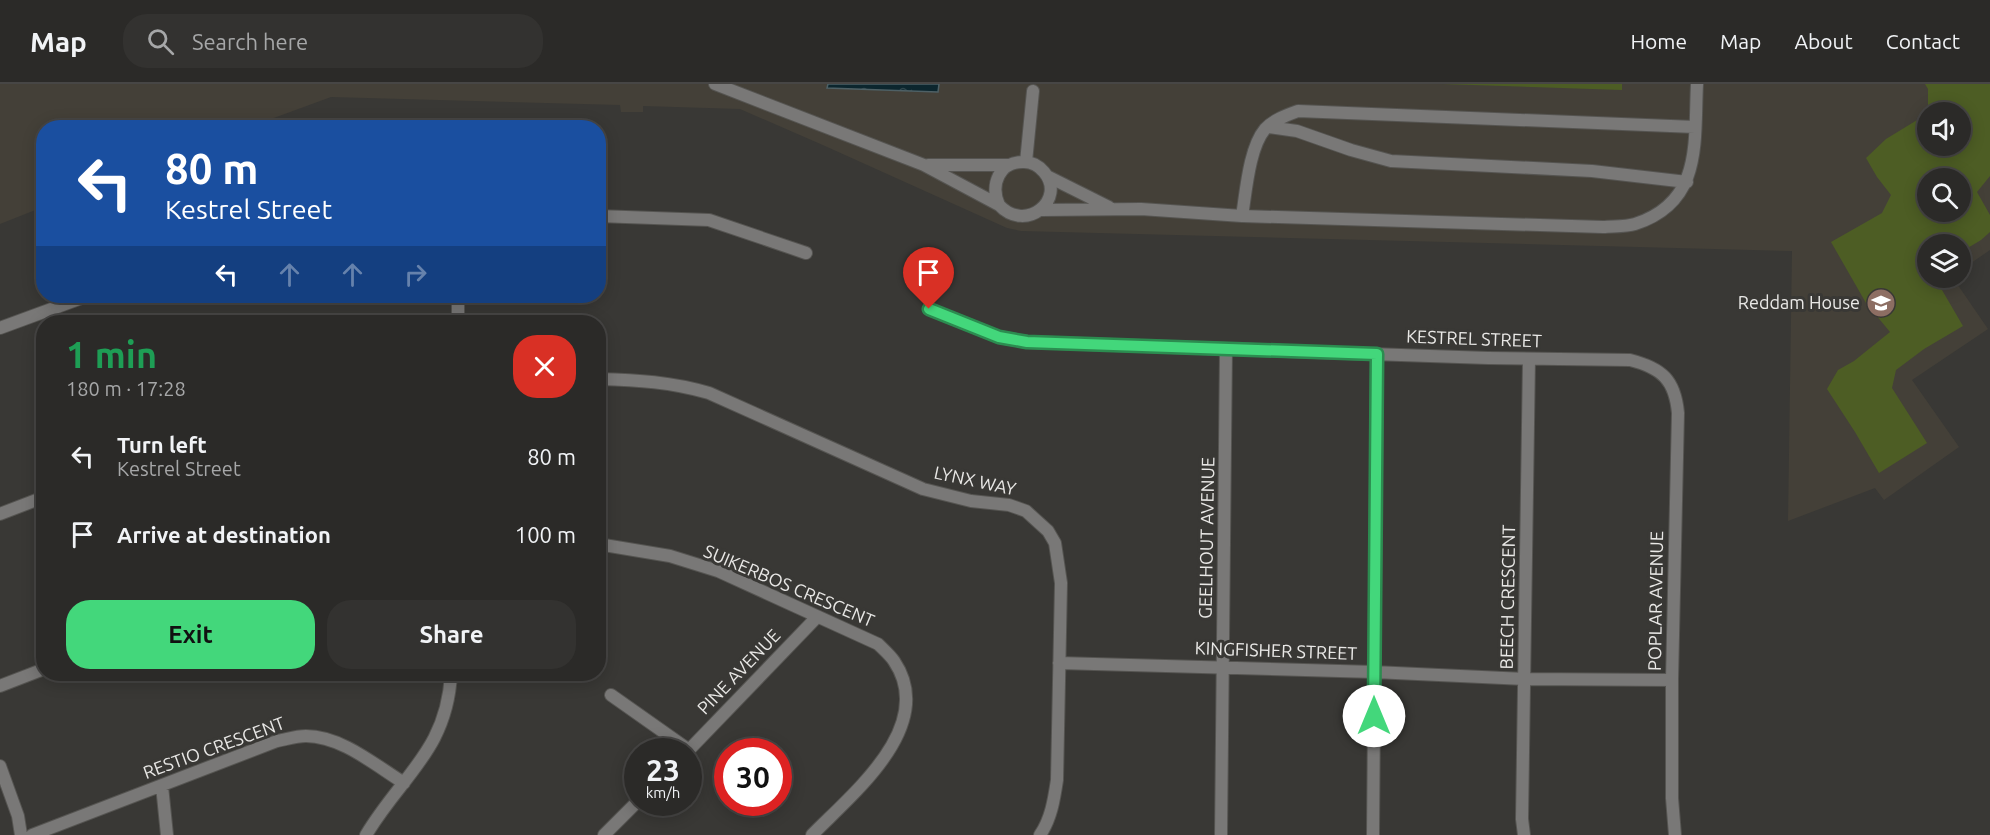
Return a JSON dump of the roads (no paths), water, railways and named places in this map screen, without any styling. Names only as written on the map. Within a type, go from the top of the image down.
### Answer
[{"type":"street","points":[[715,84],[924,165],[999,205],[1014,216],[1024,217],[1041,210],[1110,208],[1242,216],[1603,227],[1633,225],[1654,216],[1669,206],[1687,182],[1692,162],[1697,84]]},
{"type":"street","points":[[1026,162],[1033,91]]},
{"type":"street","points":[[1242,216],[1256,145],[1268,127],[1287,115],[1304,110],[1695,127]]},
{"type":"street","points":[[1268,127],[1298,130],[1351,150],[1391,161],[1592,171],[1687,182]]},
{"type":"street","points":[[924,165],[1009,165],[1026,162],[1034,164],[1047,176],[1110,208]]},
{"type":"street","points":[[999,205],[994,188],[1002,171],[1009,165]]},
{"type":"street","points":[[1041,210],[1050,194],[1047,176]]},
{"type":"street","points":[[606,216],[709,220],[806,253]]},
{"type":"street","points":[[0,328],[68,303]]},
{"type":"street","name":"KESTREL STREET","points":[[929,309],[999,337],[1027,342],[1529,359],[1630,360],[1649,364],[1661,372]]},
{"type":"street","name":"GEELHOUT AVENUE","points":[[1221,835],[1226,349]]},
{"type":"street","points":[[1372,835],[1377,354]]},
{"type":"street","name":"BEECH CRESCENT","points":[[1524,835],[1522,819],[1529,359]]},
{"type":"street","name":"POPLAR AVENUE","points":[[1661,372],[1677,396],[1678,413],[1672,680],[1672,798],[1676,835]]},
{"type":"street","name":"LYNX WAY","points":[[606,379],[656,381],[709,393],[923,489],[971,501],[1009,505],[1026,512],[1048,531],[1055,543],[1061,583],[1057,780],[1053,808],[1040,835]]},
{"type":"street","points":[[0,514],[36,500]]},
{"type":"street","name":"SUIKERBOS CRESCENT","points":[[606,545],[670,556],[718,571],[878,644],[894,661],[904,684],[906,710],[898,734],[888,754],[812,835]]},
{"type":"street","name":"PINE AVENUE","points":[[701,738],[817,617]]},
{"type":"street","name":"KINGFISHER STREET","points":[[1059,663],[1374,672],[1525,679],[1672,680]]},
{"type":"street","points":[[0,686],[36,672]]},
{"type":"street","points":[[366,835],[374,821],[432,745],[450,697],[451,681]]},
{"type":"street","points":[[611,696],[670,738]]},
{"type":"street","name":"RESTIO CRESCENT","points":[[32,835],[278,741],[304,735],[336,742],[404,783]]},
{"type":"street","points":[[0,766],[18,816],[21,835]]},
{"type":"street","points":[[162,786],[167,835]]},
{"type":"street","points":[[604,835],[624,815]]},
{"type":"water","points":[[828,84],[939,84],[938,92],[827,88]]},
{"type":"place","name":"Reddam House","points":[[1881,303]]}]
